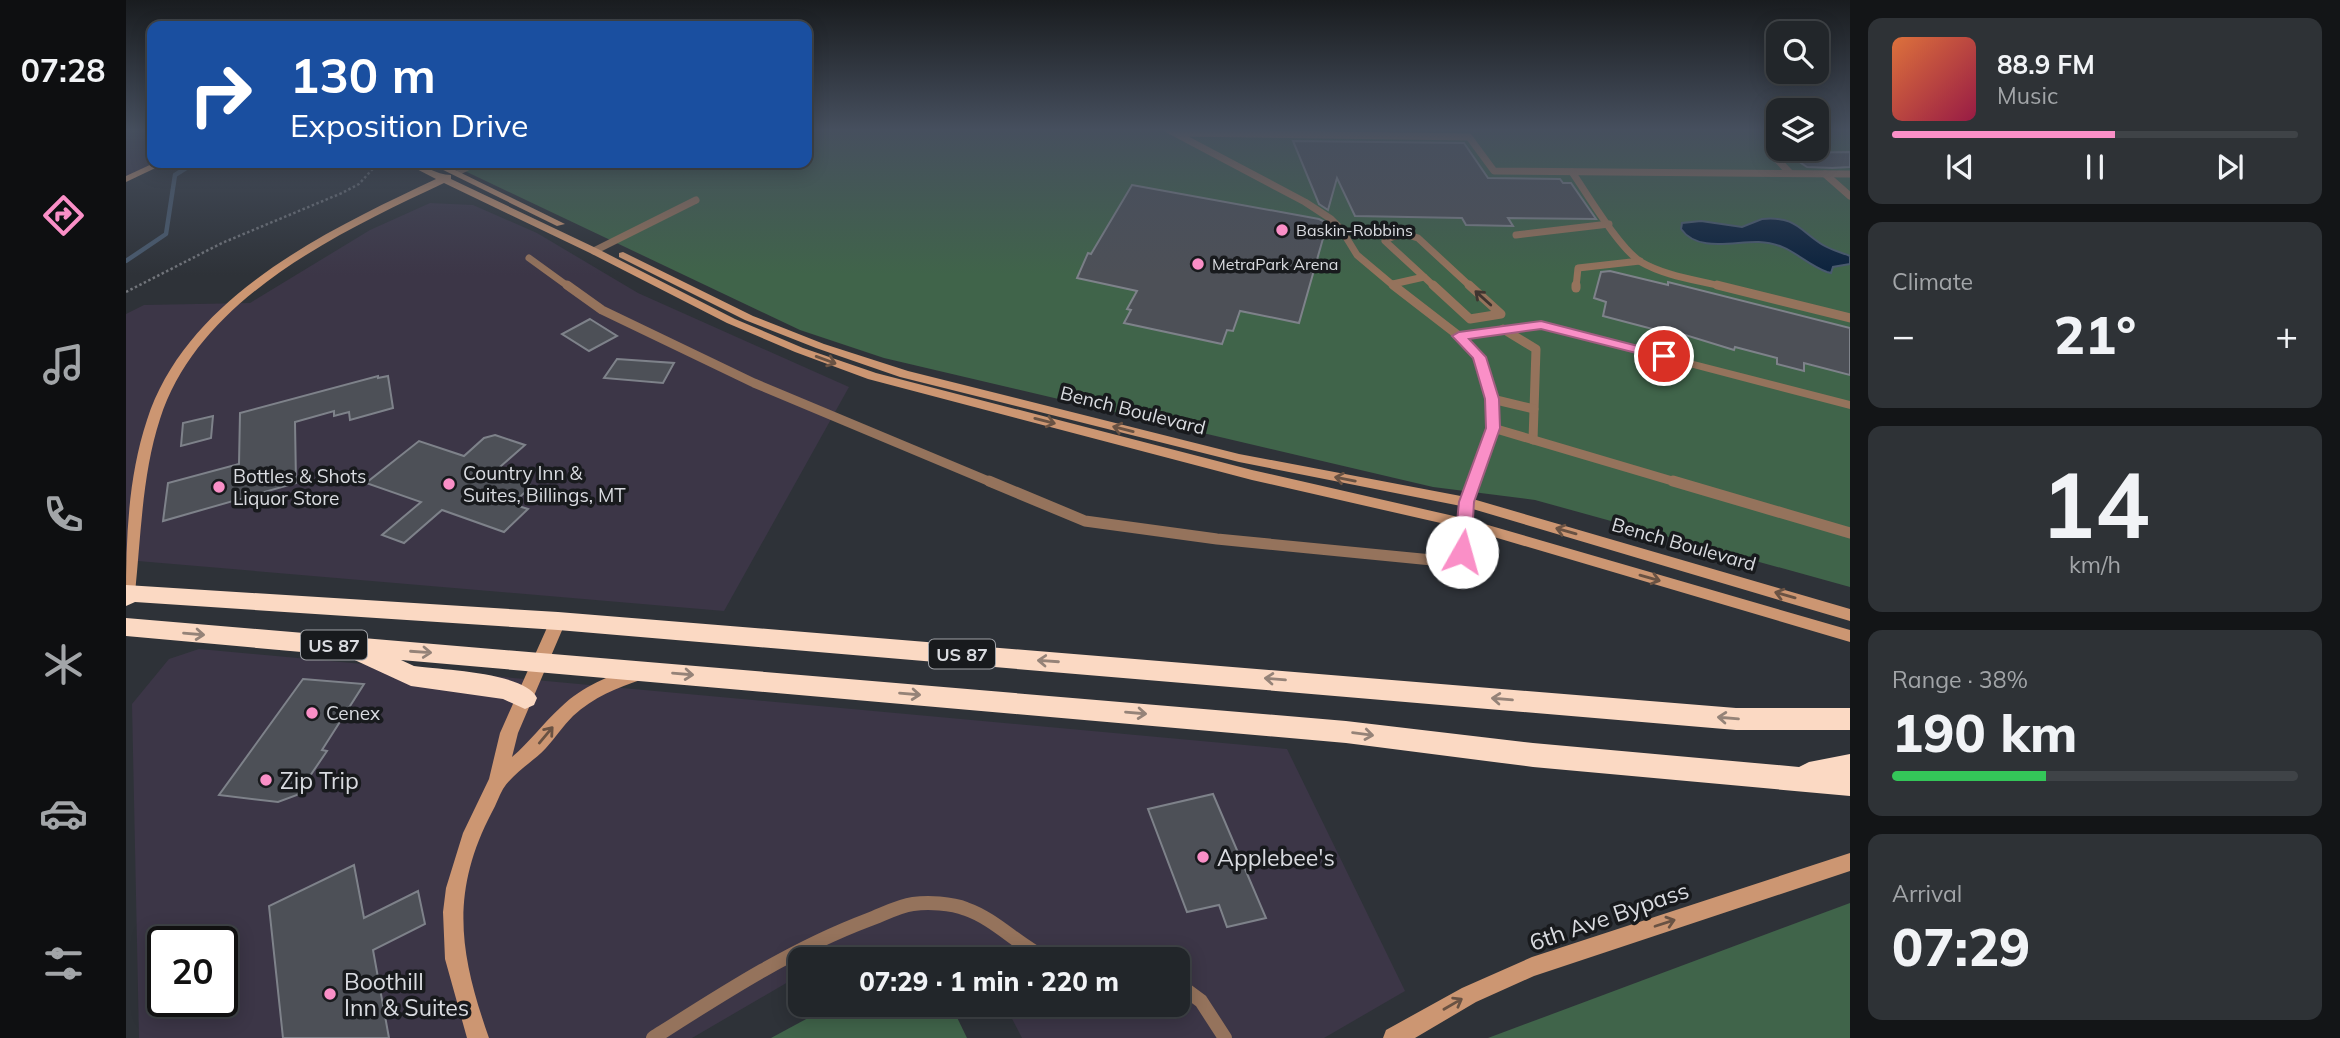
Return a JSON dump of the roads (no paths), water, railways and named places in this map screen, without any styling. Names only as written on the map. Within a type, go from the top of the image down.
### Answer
[{"type":"highway","name":"US 87","points":[[127,595],[558,621],[1736,719],[1850,719]]},
{"type":"highway","name":"US 87","points":[[126,627],[1346,732],[1533,755],[1793,778],[1850,765]]},
{"type":"highway","points":[[348,647],[411,676],[506,689],[525,698]]},
{"type":"highway","points":[[1793,778],[1850,784]]},
{"type":"main road","name":"Bench Boulevard","points":[[466,178],[599,248],[749,318],[820,346],[904,374],[1239,458],[1466,502],[1850,615]]},
{"type":"main road","points":[[127,595],[150,428],[170,381],[201,337],[247,289],[291,257],[443,179],[599,248],[752,331],[872,376],[1252,475],[1467,524],[1850,636]]},
{"type":"main road","points":[[478,1038],[460,985],[451,944],[451,920],[458,872],[473,830],[497,782],[508,736],[558,621]]},
{"type":"main road","points":[[497,782],[539,744],[566,712],[587,695],[608,683],[646,671]]},
{"type":"main road","name":"6th Ave Bypass","points":[[1394,1038],[1469,995],[1532,967],[1850,862]]},
{"type":"street","points":[[1459,336],[1541,325],[1850,405]]},
{"type":"lane","points":[[529,258],[602,310],[691,354],[754,383],[1086,521],[1217,539],[1432,560],[1454,559],[1462,552],[1467,524],[1466,502],[1493,428],[1492,399],[1479,357],[1459,336],[1357,255],[1341,229],[1331,219],[1261,178]]},
{"type":"lane","points":[[1577,178],[1628,250],[1640,261],[1661,271],[1850,318]]},
{"type":"lane","points":[[1830,178],[1850,195]]},
{"type":"lane","points":[[599,248],[696,200]]},
{"type":"lane","points":[[1516,235],[1609,224]]},
{"type":"lane","points":[[1410,235],[1418,238],[1501,314],[1470,319],[1424,277],[1385,241],[1390,237],[1410,235]]},
{"type":"lane","points":[[1576,288],[1578,268],[1640,261]]},
{"type":"lane","points":[[1393,284],[1424,277]]},
{"type":"lane","points":[[1503,329],[1536,349],[1533,439]]},
{"type":"lane","points":[[1492,399],[1534,409]]},
{"type":"lane","points":[[1493,428],[1850,533]]},
{"type":"lane","points":[[809,947],[839,932],[910,904],[927,903],[964,908],[984,917],[1023,947]]},
{"type":"lane","points":[[653,1038],[756,974],[788,958]]},
{"type":"lane","points":[[1190,992],[1202,1001],[1225,1038]]},
{"type":"water","points":[[1762,219],[1782,220],[1796,225],[1823,245],[1850,256],[1850,264],[1833,267],[1831,273],[1770,243],[1707,243],[1697,241],[1681,229],[1682,223],[1701,221],[1742,227]]},
{"type":"waterway","points":[[126,261],[166,234],[174,178]]},
{"type":"place","name":"Baskin-Robbins","points":[[1282,230]]},
{"type":"place","name":"MetraPark Arena","points":[[1198,264]]},
{"type":"place","name":"Country Inn & Suites, Billings, MT","points":[[449,484]]},
{"type":"place","name":"Bottles & Shots Liquor Store","points":[[219,487]]},
{"type":"place","name":"Cenex","points":[[312,713]]},
{"type":"place","name":"Zip Trip","points":[[266,780]]},
{"type":"place","name":"Applebee's","points":[[1203,857]]},
{"type":"place","name":"Boothill Inn & Suites","points":[[330,994]]}]
